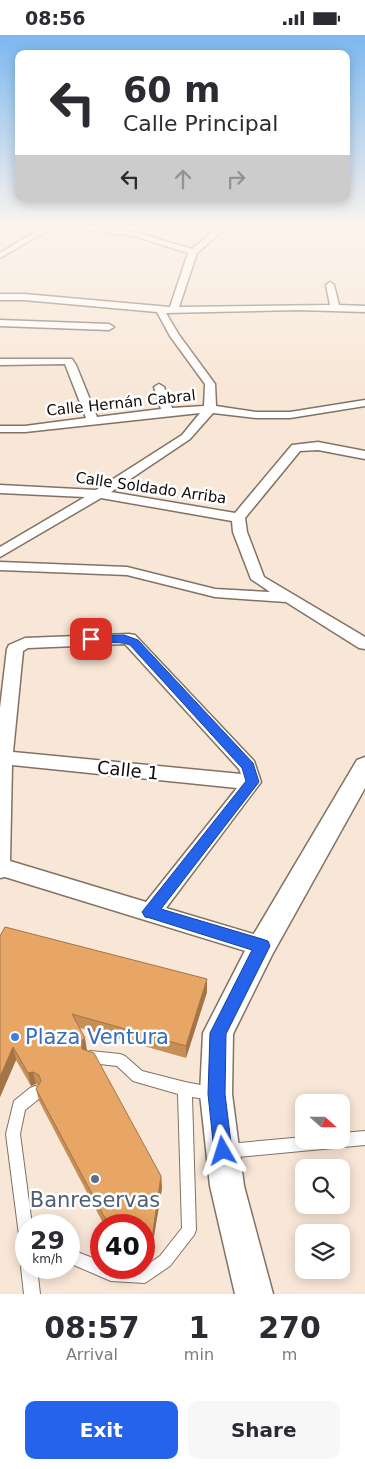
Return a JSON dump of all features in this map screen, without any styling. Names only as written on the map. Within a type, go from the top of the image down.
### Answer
[{"type":"street","points":[[174,309],[181,285]]},
{"type":"street","points":[[330,285],[335,308]]},
{"type":"street","points":[[230,296],[233,308]]},
{"type":"street","points":[[0,297],[24,297],[105,316]]},
{"type":"street","points":[[0,323],[174,309],[365,309]]},
{"type":"street","points":[[0,553],[100,494],[186,437],[210,409],[210,384],[175,336],[160,310]]},
{"type":"street","points":[[105,316],[114,338]]},
{"type":"street","points":[[0,362],[68,361],[93,421]]},
{"type":"street","points":[[159,387],[168,411]]},
{"type":"street","name":"Calle Hernán Cabral","points":[[0,429],[25,429],[168,411],[210,409],[256,415],[290,415],[365,403]]},
{"type":"street","points":[[365,455],[318,445],[296,448],[238,517],[240,532],[258,579],[365,644]]},
{"type":"street","name":"Calle Soldado Arriba","points":[[0,489],[100,494],[238,517]]},
{"type":"street","points":[[0,565],[127,571],[215,593],[287,598]]},
{"type":"street","points":[[150,912],[252,782],[248,766],[134,643],[124,638],[25,643],[15,649],[3,758],[1,868],[262,946]]},
{"type":"street","name":"Calle 1","points":[[3,758],[252,782]]},
{"type":"street","points":[[254,1294],[227,1186],[216,1094],[218,1033],[262,946],[365,766]]},
{"type":"lane","points":[[91,1057],[120,1060],[138,1075],[185,1089],[216,1094]]},
{"type":"lane","points":[[80,1260],[111,1273],[145,1275],[165,1261],[189,1230],[185,1089]]},
{"type":"lane","points":[[23,1214],[12,1134],[20,1106],[35,1093]]},
{"type":"lane","points":[[350,1139],[365,1138]]},
{"type":"lane","points":[[223,1151],[295,1144]]},
{"type":"lane","points":[[30,1279],[32,1294]]},
{"type":"building","points":[[5,927],[207,979],[186,1046],[72,1014],[85,1038],[82,1040],[82,1049],[94,1053],[161,1176],[155,1217],[155,1214],[103,1214],[36,1089],[41,1081],[39,1075],[33,1072],[28,1073],[13,1047],[0,1077],[0,936]]},
{"type":"place","name":"Plaza Ventura","points":[[15,1037]]},
{"type":"place","name":"Banreservas","points":[[95,1179]]},
{"type":"route","points":[[91,639],[124,638],[134,643],[248,766],[252,782],[150,912],[262,946],[218,1033],[216,1094],[223,1151]]}]
